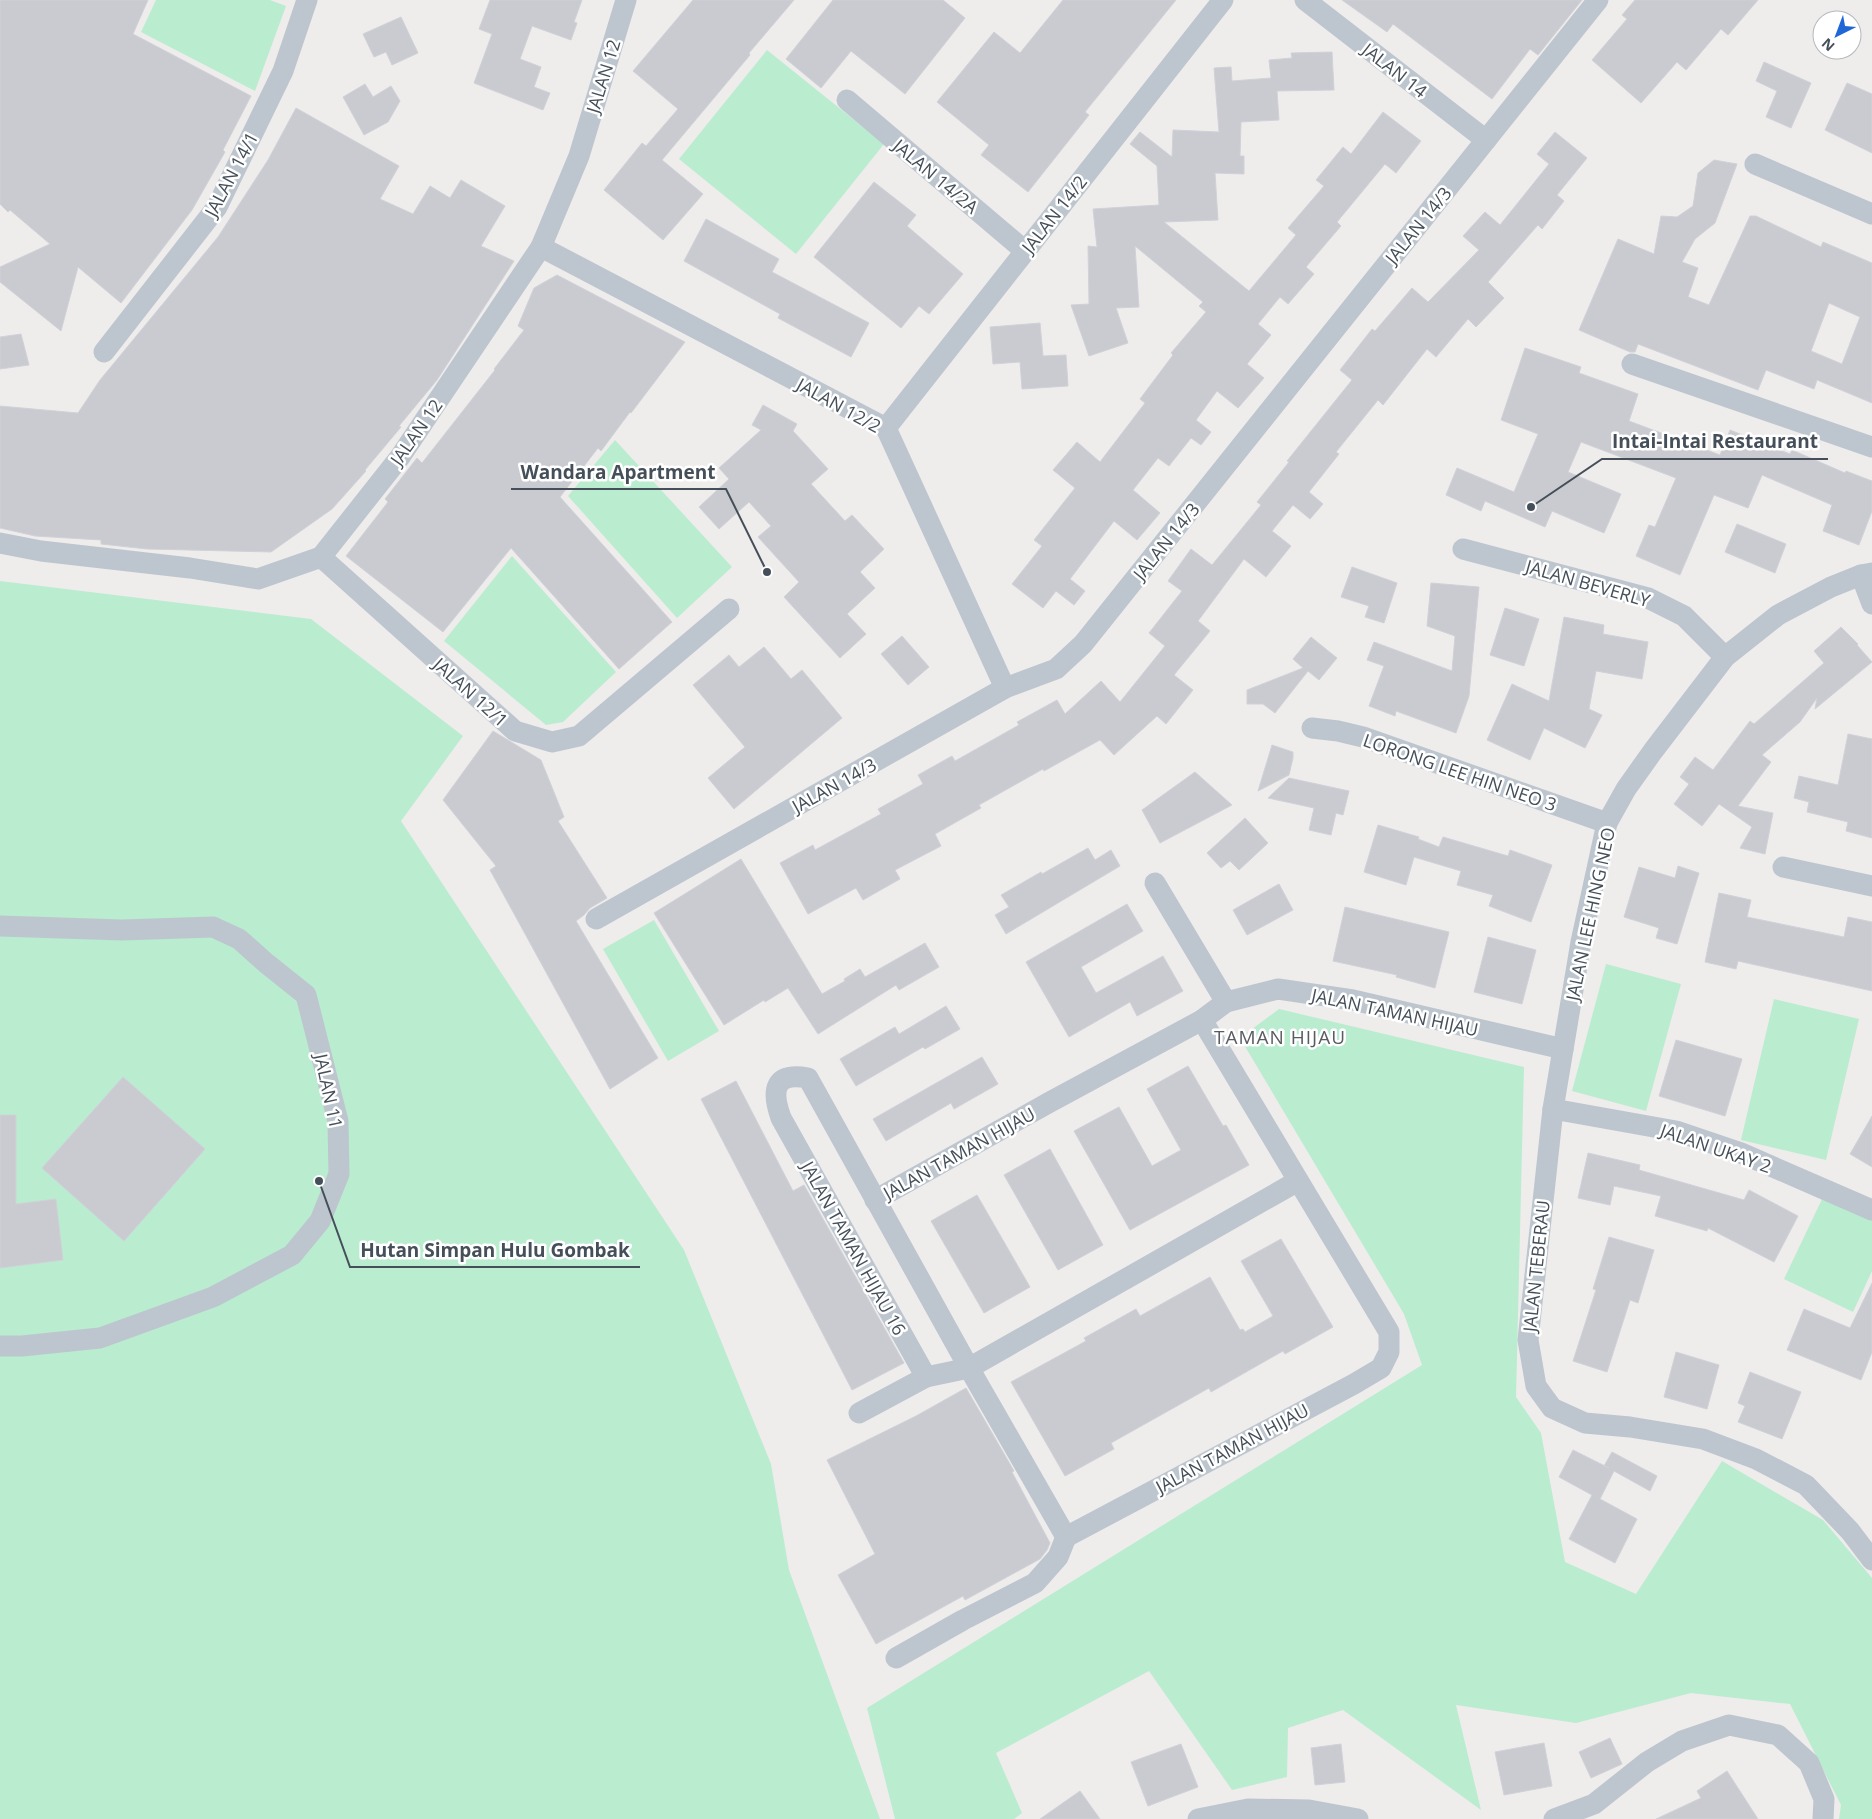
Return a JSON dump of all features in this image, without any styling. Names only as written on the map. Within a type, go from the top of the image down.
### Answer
[{"type":"street","name":"JALAN 14/1","points":[[104,352],[217,207],[283,71],[307,0]]},
{"type":"street","name":"JALAN 12","points":[[321,557],[400,457],[541,247],[579,156],[626,0]]},
{"type":"street","name":"JALAN 14/2","points":[[886,428],[1223,0]]},
{"type":"street","name":"JALAN 14","points":[[1305,0],[1486,140]]},
{"type":"street","name":"JALAN 14/3","points":[[596,919],[1005,688],[1056,669],[1083,644],[1598,0]]},
{"type":"street","name":"JALAN 14/2A","points":[[847,100],[1025,251]]},
{"type":"street","points":[[1755,164],[1872,214]]},
{"type":"street","name":"JALAN 12/2","points":[[541,247],[886,428],[1005,688]]},
{"type":"street","points":[[1632,364],[1872,447]]},
{"type":"street","points":[[0,543],[41,551],[190,568],[258,579],[321,557]]},
{"type":"street","name":"JALAN BEVERLY","points":[[1463,549],[1648,598],[1684,616],[1725,657]]},
{"type":"street","name":"JALAN 12/1","points":[[321,557],[515,732],[552,742],[579,736],[729,609]]},
{"type":"street","points":[[1866,574],[1872,604]]},
{"type":"street","name":"JALAN LEE HING NEO","points":[[1553,1109],[1581,942],[1607,823],[1626,789],[1653,750],[1725,657],[1778,616],[1831,587],[1866,574]]},
{"type":"street","name":"LORONG LEE HIN NEO 3","points":[[1312,728],[1338,731],[1363,737],[1607,823]]},
{"type":"street","points":[[1783,867],[1872,886]]},
{"type":"street","points":[[1155,883],[1226,1002]]},
{"type":"street","name":"JALAN 11","points":[[0,926],[122,930],[213,927],[239,939],[306,995],[338,1120],[340,1174],[320,1221],[292,1254],[213,1297],[100,1338],[22,1346],[0,1346]]},
{"type":"street","name":"JALAN TAMAN HIJAU","points":[[875,1200],[1059,1097],[1202,1020],[1226,1002],[1278,989],[1353,1000],[1563,1049]]},
{"type":"street","name":"JALAN TAMAN HIJAU","points":[[781,1118],[776,1104],[775,1091],[781,1080],[793,1075],[808,1078],[969,1368],[1066,1537],[1354,1384],[1381,1368],[1390,1352],[1389,1332],[1202,1020]]},
{"type":"street","name":"JALAN UKAY 2","points":[[1553,1109],[1676,1131],[1741,1153],[1872,1210]]},
{"type":"street","name":"JALAN TEBERAU","points":[[1553,1109],[1528,1340],[1536,1386],[1552,1408],[1585,1423],[1630,1427],[1703,1439],[1756,1459],[1798,1480],[1806,1485],[1850,1531],[1872,1560]]},
{"type":"street","name":"JALAN TAMAN HIJAU 16","points":[[781,1118],[926,1377]]},
{"type":"street","points":[[859,1414],[926,1377],[969,1368],[1298,1181]]},
{"type":"street","points":[[896,1658],[1036,1583],[1058,1557],[1066,1537]]},
{"type":"street","points":[[1554,1819],[1594,1804],[1647,1762],[1682,1741],[1729,1725],[1778,1734],[1808,1763],[1824,1800],[1823,1819]]},
{"type":"street","points":[[1198,1819],[1248,1809],[1308,1810],[1358,1819]]},
{"type":"green space","points":[[156,0],[270,0],[286,6],[255,91],[141,32]]},
{"type":"green space","points":[[767,50],[884,144],[796,254],[679,159]]},
{"type":"green space","points":[[615,440],[732,567],[677,618],[568,496]]},
{"type":"green space","points":[[512,556],[616,672],[563,722],[546,725],[444,641]]},
{"type":"green space","points":[[0,581],[311,619],[463,736],[401,821],[684,1250],[771,1464],[789,1570],[880,1819],[0,1819]]},
{"type":"green space","points":[[654,920],[719,1031],[668,1061],[603,949]]},
{"type":"green space","points":[[1606,964],[1681,984],[1646,1111],[1572,1091]]},
{"type":"green space","points":[[1774,999],[1859,1019],[1826,1160],[1741,1140]]},
{"type":"green space","points":[[1279,1009],[1524,1067],[1516,1397],[1541,1433],[1565,1562],[1636,1594],[1722,1461],[1823,1520],[1872,1578],[1872,1819],[1839,1819],[1841,1805],[1790,1704],[1691,1693],[1576,1723],[1456,1705],[1481,1810],[1343,1710],[1288,1728],[1287,1777],[1232,1790],[1149,1671],[996,1753],[1022,1813],[1014,1819],[895,1819],[867,1708],[1422,1365],[1404,1314],[1240,1038]]},
{"type":"green space","points":[[1823,1197],[1872,1220],[1872,1271],[1853,1312],[1784,1279]]},
{"type":"building","points":[[0,0],[148,0],[133,34],[251,96],[223,150],[225,152],[192,210],[121,303],[78,267],[61,331],[0,282],[0,267],[50,244],[10,210],[8,212],[0,204]]},
{"type":"building","points":[[490,0],[582,0],[574,22],[577,23],[571,40],[532,26],[520,59],[541,67],[534,87],[550,93],[543,110],[474,83],[492,34],[479,29]]},
{"type":"building","points":[[693,0],[794,0],[662,160],[703,194],[663,240],[604,190],[642,143],[646,146],[678,109],[633,71]]},
{"type":"building","points":[[833,0],[943,0],[965,18],[905,94],[851,51],[821,88],[786,59]]},
{"type":"building","points":[[1063,0],[1176,0],[1085,112],[1089,115],[1028,192],[981,155],[989,145],[937,102],[994,32],[1020,53]]},
{"type":"building","points":[[1342,0],[1582,0],[1538,55],[1530,49],[1492,99],[1393,24],[1387,32]]},
{"type":"building","points":[[1635,0],[1758,0],[1728,35],[1721,29],[1686,70],[1677,62],[1641,103],[1592,60],[1627,19],[1622,15]]},
{"type":"building","points":[[401,17],[418,53],[392,65],[386,52],[374,57],[363,34]]},
{"type":"building","points":[[1332,52],[1334,90],[1277,91],[1279,120],[1241,122],[1240,156],[1244,156],[1244,174],[1215,173],[1218,220],[1164,222],[1249,291],[1296,235],[1288,228],[1324,186],[1316,180],[1343,147],[1351,154],[1383,112],[1421,141],[1396,173],[1385,164],[1337,222],[1341,226],[1306,267],[1314,274],[1288,304],[1280,297],[1258,324],[1271,335],[1247,364],[1264,378],[1238,408],[1217,391],[1196,420],[1211,432],[1201,445],[1191,438],[1169,466],[1158,458],[1133,490],[1160,513],[1137,540],[1114,521],[1070,579],[1085,591],[1074,605],[1056,591],[1043,608],[1012,584],[1042,546],[1034,540],[1075,488],[1053,470],[1077,442],[1100,462],[1145,403],[1140,399],[1173,355],[1171,353],[1206,312],[1199,306],[1203,302],[1135,246],[1139,307],[1116,308],[1128,343],[1089,356],[1071,305],[1089,304],[1088,246],[1097,247],[1093,209],[1159,205],[1157,166],[1130,144],[1140,132],[1172,157],[1173,130],[1219,132],[1214,68],[1231,67],[1232,81],[1271,78],[1269,60],[1292,58],[1291,53]]},
{"type":"building","points":[[1764,62],[1811,83],[1791,128],[1766,117],[1777,91],[1756,81]]},
{"type":"building","points":[[1847,83],[1872,94],[1872,153],[1825,130]]},
{"type":"building","points":[[365,84],[373,97],[391,86],[400,101],[388,122],[364,135],[343,97]]},
{"type":"building","points":[[296,108],[399,166],[380,199],[413,214],[430,186],[450,198],[461,180],[505,206],[481,246],[514,261],[437,380],[399,426],[401,427],[366,471],[332,509],[271,552],[147,549],[101,544],[101,540],[35,536],[0,528],[0,406],[78,413],[100,380],[218,237],[268,160]]},
{"type":"building","points":[[1555,132],[1587,158],[1557,195],[1564,201],[1542,229],[1538,225],[1488,282],[1504,298],[1476,327],[1468,319],[1436,357],[1427,349],[1383,405],[1378,400],[1336,452],[1339,454],[1309,492],[1323,504],[1310,519],[1293,505],[1272,531],[1291,546],[1266,577],[1244,559],[1198,621],[1210,631],[1174,675],[1193,690],[1166,724],[1157,716],[1114,755],[1100,740],[1044,771],[1043,769],[979,805],[981,808],[935,834],[941,846],[895,870],[900,879],[863,900],[856,888],[808,914],[780,863],[813,845],[815,850],[881,814],[878,809],[923,784],[918,775],[952,756],[955,761],[1019,725],[1017,722],[1057,700],[1065,714],[1101,681],[1120,702],[1165,646],[1149,633],[1182,591],[1168,581],[1191,549],[1212,565],[1261,505],[1257,502],[1289,462],[1287,461],[1352,380],[1340,370],[1372,329],[1375,331],[1412,288],[1428,302],[1479,250],[1463,236],[1485,212],[1500,225],[1549,164],[1537,154]]},
{"type":"building","points":[[1714,160],[1737,164],[1715,223],[1695,239],[1682,262],[1698,268],[1688,297],[1709,305],[1750,216],[1756,216],[1821,247],[1823,242],[1872,263],[1872,403],[1817,380],[1814,389],[1766,370],[1758,390],[1638,344],[1635,352],[1630,352],[1579,330],[1618,239],[1654,254],[1661,216],[1677,217],[1693,206],[1698,173]],"holes":[[[1829,303],[1860,317],[1842,364],[1811,351]]]},
{"type":"building","points":[[874,182],[916,215],[907,226],[963,274],[929,314],[919,306],[901,328],[814,257]]},
{"type":"building","points":[[706,219],[779,259],[772,272],[869,323],[851,357],[778,318],[780,314],[684,261]]},
{"type":"building","points":[[557,275],[685,342],[601,451],[598,448],[560,497],[672,622],[619,669],[511,548],[443,632],[346,556],[388,502],[385,499],[417,458],[422,463],[524,330],[518,326],[534,288]]},
{"type":"building","points":[[1040,323],[1043,356],[1066,355],[1068,386],[1022,389],[1020,362],[993,364],[990,327]]},
{"type":"building","points":[[21,334],[29,365],[0,369],[0,337]]},
{"type":"building","points":[[1525,348],[1581,367],[1579,373],[1638,394],[1629,421],[1720,455],[1730,430],[1790,454],[1792,450],[1845,473],[1846,471],[1872,481],[1872,511],[1859,545],[1823,531],[1832,505],[1762,475],[1748,508],[1714,495],[1680,575],[1636,556],[1649,525],[1655,527],[1676,478],[1581,442],[1568,472],[1621,494],[1604,533],[1552,511],[1545,527],[1485,501],[1481,511],[1446,495],[1457,468],[1514,492],[1538,434],[1501,420]]},
{"type":"building","points":[[763,405],[797,424],[793,431],[828,469],[811,484],[845,521],[852,515],[884,549],[860,572],[875,588],[847,614],[866,634],[840,658],[784,597],[799,582],[758,537],[771,526],[749,502],[719,529],[699,507],[729,479],[719,468],[761,430],[752,425]]},
{"type":"building","points":[[1737,524],[1786,544],[1775,573],[1725,552]]},
{"type":"building","points":[[1352,567],[1397,583],[1384,623],[1365,617],[1369,606],[1341,597]]},
{"type":"building","points":[[1431,583],[1479,587],[1469,696],[1456,733],[1396,711],[1395,716],[1369,706],[1384,666],[1367,660],[1374,642],[1452,671],[1455,636],[1427,626]]},
{"type":"building","points":[[1505,608],[1539,619],[1524,666],[1490,655]]},
{"type":"building","points":[[1564,617],[1604,625],[1603,634],[1648,642],[1642,679],[1596,671],[1589,709],[1602,715],[1585,748],[1544,728],[1530,760],[1487,740],[1512,684],[1549,701]]},
{"type":"building","points":[[1841,627],[1872,662],[1815,709],[1817,698],[1800,722],[1762,755],[1771,762],[1738,806],[1773,813],[1765,854],[1740,848],[1752,827],[1719,804],[1702,826],[1674,804],[1689,784],[1680,777],[1695,757],[1713,770],[1750,721],[1754,724],[1824,663],[1814,651]]},
{"type":"building","points":[[902,636],[929,667],[908,685],[881,654]]},
{"type":"building","points":[[1311,637],[1337,658],[1319,680],[1308,671],[1275,713],[1263,704],[1247,704],[1247,690],[1303,668],[1293,659]]},
{"type":"building","points":[[764,647],[791,679],[802,670],[842,718],[734,809],[708,778],[745,747],[693,685],[729,655],[739,667]]},
{"type":"building","points":[[493,731],[541,760],[564,817],[558,821],[607,898],[590,908],[576,921],[658,1058],[610,1089],[490,870],[496,866],[443,800]]},
{"type":"building","points":[[1848,734],[1872,739],[1872,838],[1846,831],[1848,822],[1807,812],[1809,802],[1794,798],[1799,776],[1838,785]]},
{"type":"building","points":[[1272,745],[1293,752],[1289,775],[1258,791]]},
{"type":"building","points":[[1195,772],[1232,805],[1160,843],[1142,810]]},
{"type":"building","points":[[1289,778],[1349,791],[1343,815],[1336,813],[1331,835],[1309,830],[1314,808],[1268,798]]},
{"type":"building","points":[[1245,818],[1268,843],[1239,870],[1230,861],[1221,868],[1207,853]]},
{"type":"building","points":[[1378,825],[1419,837],[1418,839],[1439,847],[1443,837],[1508,856],[1510,850],[1552,865],[1531,922],[1489,906],[1493,895],[1457,885],[1461,871],[1414,857],[1406,885],[1364,872]]},
{"type":"building","points":[[1088,848],[1095,860],[1111,850],[1120,866],[1006,934],[995,915],[1009,907],[1001,895]]},
{"type":"building","points":[[741,859],[822,994],[845,981],[844,979],[860,969],[865,977],[925,943],[939,967],[899,990],[896,985],[818,1034],[788,988],[765,1002],[764,1000],[724,1025],[654,913]]},
{"type":"building","points":[[1678,866],[1699,873],[1677,944],[1656,938],[1659,928],[1624,917],[1639,867],[1675,878]]},
{"type":"building","points":[[1279,884],[1293,910],[1247,935],[1233,910]]},
{"type":"building","points":[[1719,893],[1751,900],[1747,917],[1844,937],[1848,917],[1872,922],[1872,991],[1738,961],[1736,969],[1705,962]]},
{"type":"building","points":[[1127,904],[1143,931],[1081,967],[1096,993],[1163,956],[1183,991],[1137,1016],[1130,1002],[1069,1037],[1026,962]]},
{"type":"building","points":[[1345,907],[1449,932],[1435,988],[1396,977],[1397,975],[1333,961]]},
{"type":"building","points":[[1488,937],[1536,950],[1522,1004],[1474,992]]},
{"type":"building","points":[[946,1006],[960,1029],[925,1049],[923,1047],[856,1086],[840,1059],[895,1027],[899,1034]]},
{"type":"building","points":[[1676,1040],[1742,1059],[1725,1116],[1659,1096]]},
{"type":"building","points":[[982,1057],[998,1084],[954,1109],[951,1103],[886,1141],[873,1119]]},
{"type":"building","points":[[1188,1066],[1223,1126],[1226,1125],[1249,1165],[1130,1230],[1074,1131],[1119,1107],[1152,1166],[1181,1150],[1147,1089]]},
{"type":"building","points":[[123,1077],[205,1149],[124,1241],[42,1168]]},
{"type":"building","points":[[736,1081],[793,1191],[804,1185],[904,1363],[852,1390],[701,1099]]},
{"type":"building","points":[[0,1115],[16,1115],[16,1204],[56,1199],[63,1260],[0,1268]]},
{"type":"building","points":[[1872,1116],[1872,1167],[1850,1154]]},
{"type":"building","points":[[1050,1149],[1103,1245],[1058,1270],[1004,1175]]},
{"type":"building","points":[[1588,1153],[1640,1165],[1639,1170],[1744,1200],[1749,1190],[1798,1216],[1774,1262],[1708,1228],[1707,1231],[1655,1216],[1661,1196],[1614,1186],[1610,1205],[1578,1198]]},
{"type":"building","points":[[977,1195],[1030,1287],[984,1313],[931,1221]]},
{"type":"building","points":[[1609,1237],[1654,1250],[1638,1303],[1630,1300],[1607,1372],[1573,1361],[1596,1290],[1593,1289]]},
{"type":"building","points":[[1281,1239],[1333,1327],[1285,1354],[1283,1351],[1211,1392],[1209,1388],[1111,1443],[1114,1449],[1065,1476],[1011,1382],[1086,1341],[1084,1338],[1136,1309],[1140,1316],[1210,1277],[1240,1330],[1243,1329],[1245,1332],[1273,1316],[1241,1261]]},
{"type":"building","points":[[1872,1283],[1872,1352],[1861,1380],[1787,1350],[1804,1309],[1850,1328]]},
{"type":"building","points":[[1676,1352],[1719,1365],[1707,1409],[1664,1397]]},
{"type":"building","points":[[1750,1372],[1801,1392],[1782,1439],[1738,1422],[1745,1406],[1738,1403]]},
{"type":"building","points":[[966,1388],[1014,1471],[1012,1472],[1050,1543],[1040,1559],[965,1600],[963,1596],[876,1644],[838,1575],[875,1554],[827,1460],[916,1416]]},
{"type":"building","points":[[1573,1450],[1604,1466],[1612,1452],[1657,1476],[1650,1491],[1614,1471],[1600,1499],[1637,1519],[1615,1563],[1569,1539],[1592,1495],[1559,1477]]},
{"type":"building","points":[[1610,1738],[1622,1764],[1591,1778],[1579,1752]]},
{"type":"building","points":[[1544,1743],[1552,1786],[1504,1795],[1495,1752]]},
{"type":"building","points":[[1181,1744],[1198,1787],[1148,1806],[1131,1762]]},
{"type":"building","points":[[1341,1744],[1345,1782],[1315,1785],[1311,1748]]},
{"type":"building","points":[[1727,1771],[1758,1819],[1656,1819],[1701,1798],[1697,1791]]},
{"type":"building","points":[[1080,1791],[1100,1819],[1040,1819]]},
{"type":"place","name":"Intai-Intai Restaurant","points":[[1531,507]]},
{"type":"place","name":"Wandara Apartment","points":[[767,572]]},
{"type":"place","name":"Hutan Simpan Hulu Gombak","points":[[319,1181]]},
{"type":"district","name":"TAMAN HIJAU","points":[[1280,1037]]}]
